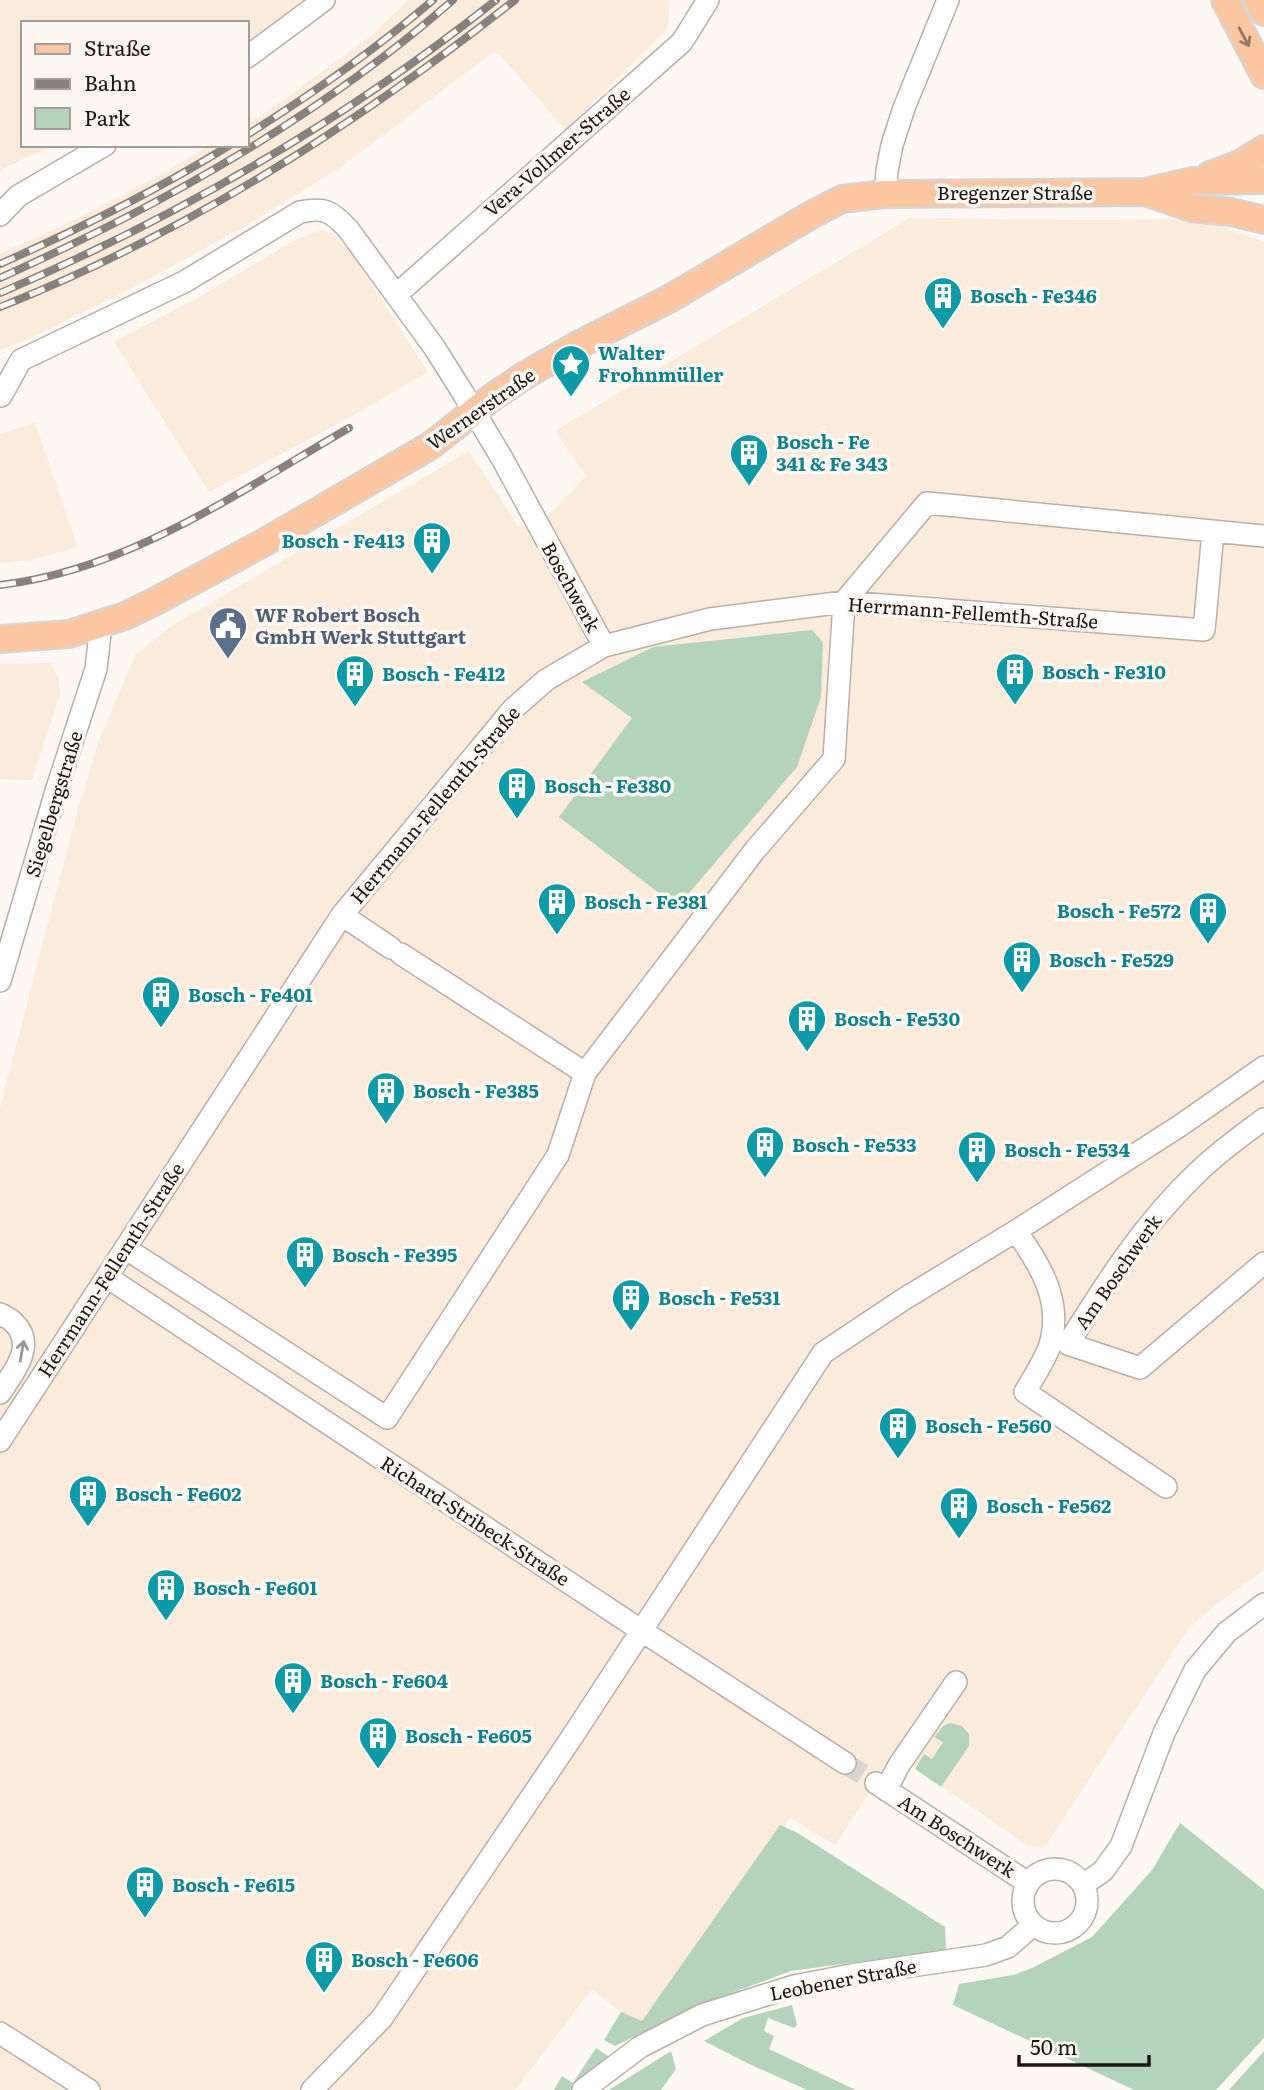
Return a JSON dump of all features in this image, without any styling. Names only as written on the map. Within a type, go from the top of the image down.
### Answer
[{"type":"main road","points":[[1225,0],[1264,75]]},
{"type":"main road","points":[[1257,0],[1264,12]]},
{"type":"main road","points":[[1192,181],[1238,165],[1264,149]]},
{"type":"main road","name":"Bregenzer Straße","points":[[885,194],[1145,192],[1192,181],[1264,180]]},
{"type":"main road","name":"Bregenzer Straße","points":[[1145,192],[1192,208],[1231,212],[1264,220]]},
{"type":"main road","name":"Wernerstraße","points":[[0,639],[69,634],[125,616],[154,602],[265,542],[430,446],[524,376],[576,346],[669,299],[834,202],[851,197],[885,194]]},
{"type":"main road","points":[[1192,208],[1264,236]]},
{"type":"street","points":[[248,56],[324,0]]},
{"type":"street","name":"Vera-Vollmer-Straße","points":[[396,295],[682,42],[708,0]]},
{"type":"street","points":[[885,194],[892,145],[904,108],[948,0]]},
{"type":"street","points":[[0,215],[18,196],[102,147]]},
{"type":"street","name":"Boschwerk","points":[[1,396],[21,360],[184,282],[300,212],[317,209],[334,214],[348,229],[434,347],[503,460],[604,646]]},
{"type":"street","points":[[125,1248],[387,1418],[558,1155],[585,1073],[755,850],[834,759],[844,602],[927,503],[1264,536]]},
{"type":"street","name":"Herrmann-Fellemth-Straße","points":[[0,1441],[342,915],[513,709],[546,680],[604,646],[710,618],[844,602],[1204,630],[1213,532]]},
{"type":"street","name":"Siegelbergstraße","points":[[0,981],[57,788],[96,669],[101,625]]},
{"type":"street","points":[[342,915],[585,1073]]},
{"type":"street","points":[[312,2090],[382,2018],[642,1631],[823,1353],[1181,1125],[1264,1067]]},
{"type":"street","name":"Am Boschwerk","points":[[1264,1119],[1198,1171],[1171,1198],[1133,1244],[1068,1344],[1140,1368],[1264,1263]]},
{"type":"street","points":[[1016,1231],[1037,1261],[1051,1294],[1055,1319],[1048,1349],[1026,1392],[1166,1488]]},
{"type":"street","name":"Richard-Stribeck-Straße","points":[[107,1277],[845,1763]]},
{"type":"street","points":[[0,1314],[15,1323],[24,1339],[21,1361],[0,1393]]},
{"type":"street","points":[[1083,1885],[1103,1871],[1121,1846],[1164,1733],[1195,1670],[1227,1632],[1264,1604]]},
{"type":"street","name":"Am Boschwerk","points":[[956,1682],[899,1765],[881,1786],[1028,1883]]},
{"type":"street","points":[[1045,1870],[1067,1871],[1083,1885],[1087,1907],[1083,1918],[1066,1932],[1043,1931],[1033,1925],[1026,1916],[1023,1905],[1028,1883],[1045,1870]]},
{"type":"street","name":"Leobener Straße","points":[[583,2090],[640,2047],[702,2015],[794,1986],[986,1955],[1008,1947],[1033,1925]]},
{"type":"street","points":[[0,2032],[89,2090]]},
{"type":"shaded area","points":[[0,0],[313,0],[248,43],[248,21],[21,21],[21,147],[50,147],[0,170]]},
{"type":"shaded area","points":[[408,0],[670,0],[668,28],[566,130],[499,54],[492,53],[341,167],[244,227],[134,287],[20,343],[0,350],[0,254],[80,217],[207,147],[248,147],[248,123],[372,35]]},
{"type":"shaded area","points":[[910,218],[1202,219],[1264,242],[1264,1570],[1214,1606],[1188,1629],[1044,1848],[1028,1846],[895,1754],[835,1845],[789,1818],[743,1912],[641,2029],[592,1989],[515,2090],[0,2090],[0,1107],[79,805],[99,741],[135,655],[173,625],[469,451],[518,526],[538,527],[586,476],[555,431]]},
{"type":"shaded area","points":[[321,230],[333,234],[350,251],[428,372],[347,419],[209,492],[114,342],[203,295],[283,247]]},
{"type":"shaded area","points":[[35,423],[78,547],[32,560],[0,563],[0,434]]},
{"type":"shaded area","points":[[51,663],[59,679],[60,694],[32,780],[0,779],[0,664]]},
{"type":"green space","points":[[812,630],[823,642],[821,697],[797,767],[677,907],[559,817],[632,718],[582,682],[653,647]]},
{"type":"green space","points":[[950,1723],[962,1726],[969,1734],[969,1746],[941,1787],[915,1769],[924,1754],[932,1759],[943,1742],[934,1737],[943,1726]]},
{"type":"green space","points":[[1180,1823],[1264,1890],[1264,2038],[1216,2090],[1134,2090],[953,2005],[959,1984],[1013,1975],[1092,1937],[1152,1870]]},
{"type":"green space","points":[[780,1825],[796,1832],[945,1927],[946,1950],[791,1971],[699,2005],[615,2046],[604,2040],[621,2012],[642,2021]]},
{"type":"green space","points":[[792,2005],[797,2025],[794,2028],[768,2018],[764,2031],[774,2036],[769,2049],[856,2090],[807,2090],[704,2041],[743,2018]]},
{"type":"green space","points":[[596,2048],[611,2058],[570,2090],[554,2090],[562,2076],[573,2083]]},
{"type":"green space","points":[[671,2051],[676,2069],[661,2090],[609,2090]]},
{"type":"green space","points":[[1264,2051],[1264,2090],[1229,2090]]},
{"type":"tunnel","points":[[845,1763],[876,1783]]},
{"type":"railway","points":[[248,134],[343,71],[433,0]]},
{"type":"railway","points":[[0,278],[120,220],[237,156],[348,83],[453,0]]},
{"type":"railway","points":[[0,293],[131,232],[258,163],[380,86],[496,0]]},
{"type":"railway","points":[[0,307],[137,245],[268,172],[394,90],[515,0]]},
{"type":"railway","points":[[0,264],[117,209],[227,147]]},
{"type":"railway","points":[[0,585],[48,577],[94,563],[138,545],[225,501],[349,428]]},
{"type":"place","name":"Bosch - Fe346","points":[[943,330]]},
{"type":"place","name":"Walter Frohnmüller","points":[[571,398]]},
{"type":"place","name":"Bosch - Fe 341 & Fe 343","points":[[749,487]]},
{"type":"place","name":"Bosch - Fe413","points":[[432,575]]},
{"type":"place","name":"WF Robert Bosch GmbH Werk Stuttgart","points":[[228,660]]},
{"type":"place","name":"Bosch - Fe310","points":[[1015,706]]},
{"type":"place","name":"Bosch - Fe412","points":[[355,708]]},
{"type":"place","name":"Bosch - Fe380","points":[[517,820]]},
{"type":"place","name":"Bosch - Fe381","points":[[557,936]]},
{"type":"place","name":"Bosch - Fe572","points":[[1208,945]]},
{"type":"place","name":"Bosch - Fe529","points":[[1022,994]]},
{"type":"place","name":"Bosch - Fe401","points":[[161,1029]]},
{"type":"place","name":"Bosch - Fe530","points":[[807,1053]]},
{"type":"place","name":"Bosch - Fe385","points":[[386,1125]]},
{"type":"place","name":"Bosch - Fe533","points":[[765,1179]]},
{"type":"place","name":"Bosch - Fe534","points":[[977,1184]]},
{"type":"place","name":"Bosch - Fe395","points":[[305,1289]]},
{"type":"place","name":"Bosch - Fe531","points":[[631,1332]]},
{"type":"place","name":"Bosch - Fe560","points":[[898,1460]]},
{"type":"place","name":"Bosch - Fe602","points":[[88,1528]]},
{"type":"place","name":"Bosch - Fe562","points":[[959,1540]]},
{"type":"place","name":"Bosch - Fe601","points":[[166,1622]]},
{"type":"place","name":"Bosch - Fe604","points":[[293,1715]]},
{"type":"place","name":"Bosch - Fe605","points":[[378,1770]]},
{"type":"place","name":"Bosch - Fe615","points":[[145,1919]]},
{"type":"place","name":"Bosch - Fe606","points":[[324,1994]]}]
